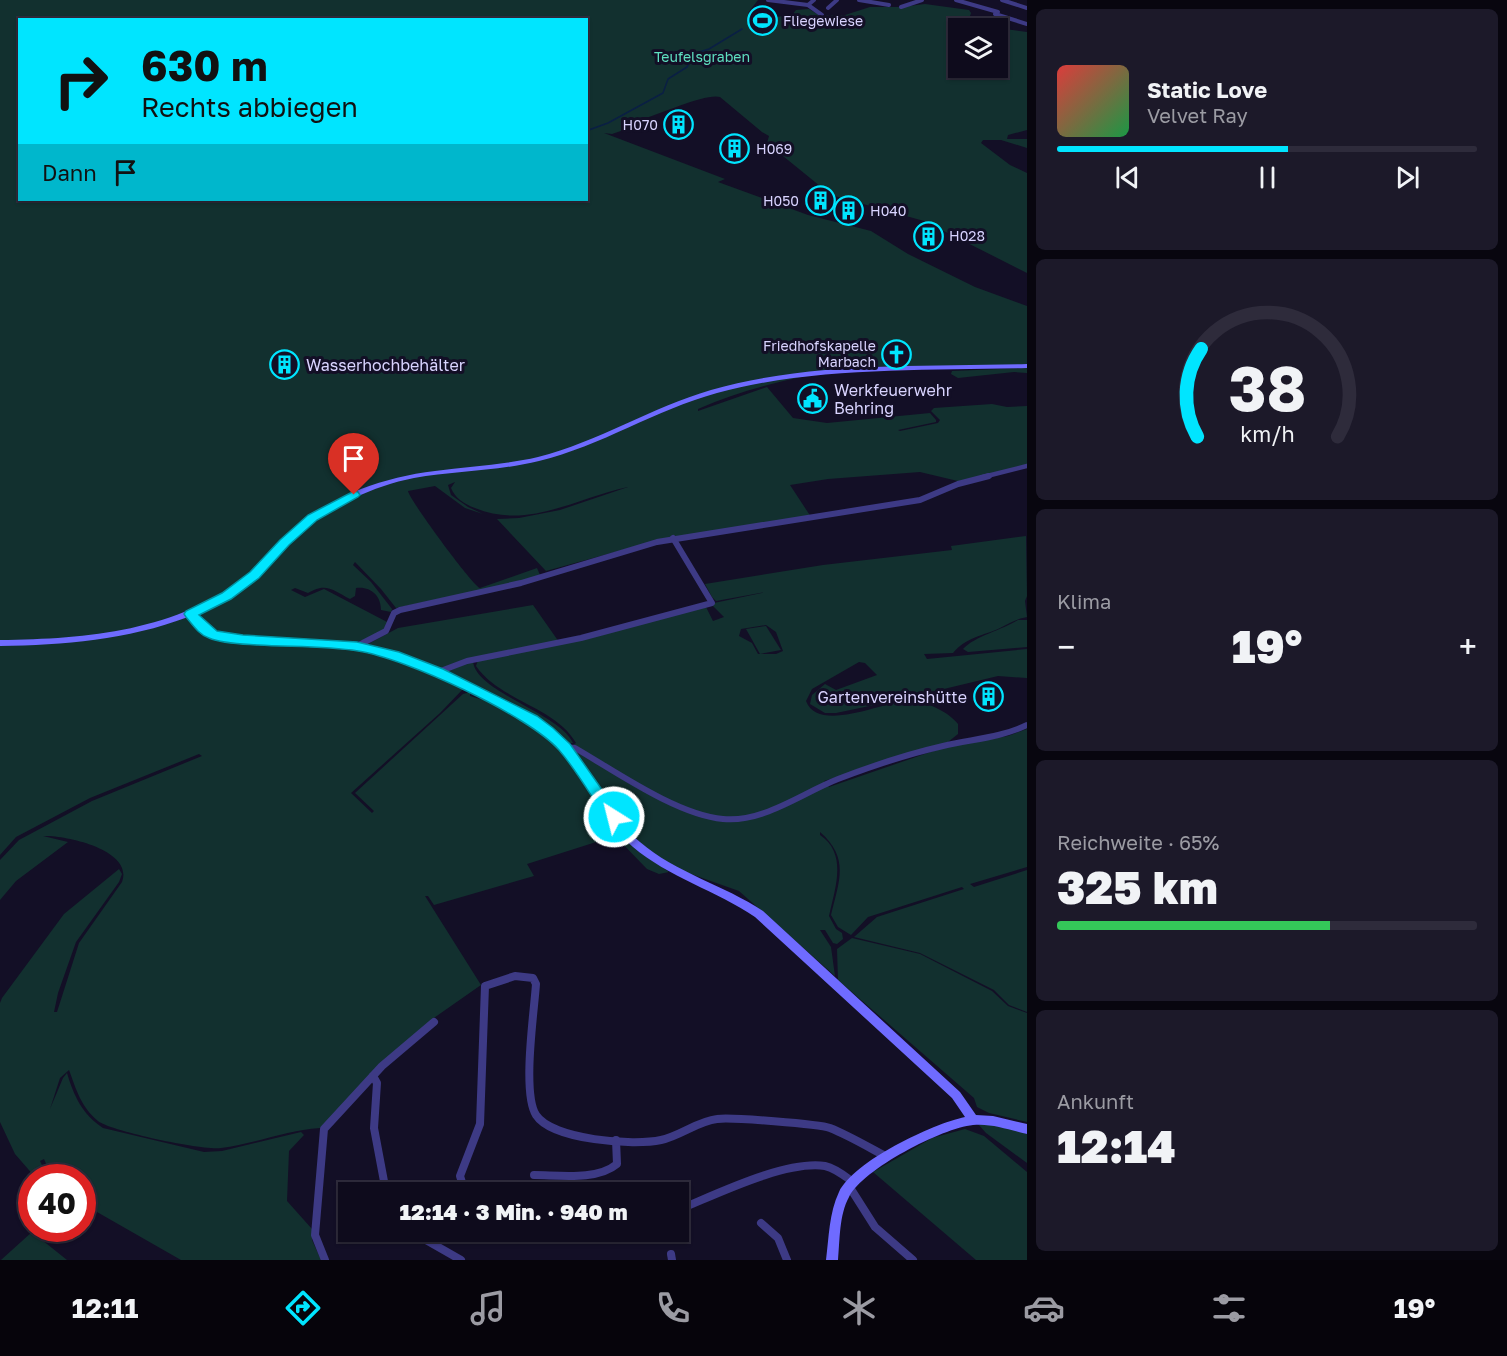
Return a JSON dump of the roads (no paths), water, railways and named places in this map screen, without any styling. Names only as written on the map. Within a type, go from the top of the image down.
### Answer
[{"type":"main road","points":[[0,643],[63,641],[125,633],[190,614],[227,596],[255,575],[285,542],[312,518],[373,487],[423,474],[501,465],[553,455],[688,399],[761,381],[825,372],[1027,366]]},
{"type":"main road","points":[[190,614],[207,632],[222,637],[357,646],[394,655],[438,672],[532,719],[565,747],[624,832],[637,844],[673,870],[725,892],[759,914],[956,1095],[973,1120]]},
{"type":"main road","points":[[832,1260],[841,1203],[851,1184],[869,1168],[933,1132],[973,1120],[993,1121],[1027,1129]]},
{"type":"street","points":[[768,0],[808,5],[822,15]]},
{"type":"street","points":[[808,5],[814,0]]},
{"type":"street","points":[[828,8],[837,0]]},
{"type":"street","points":[[859,0],[889,5]]},
{"type":"street","points":[[901,8],[922,0]]},
{"type":"street","points":[[956,0],[1027,24]]},
{"type":"street","points":[[965,3],[971,0]]},
{"type":"street","points":[[1002,0],[1027,8]]},
{"type":"street","points":[[997,13],[1015,0]]},
{"type":"street","points":[[357,646],[387,632],[393,621],[394,613],[397,611],[492,591],[673,538],[920,500],[958,484],[1027,466]]},
{"type":"street","points":[[438,672],[467,661],[571,640],[712,603],[673,538]]},
{"type":"street","points":[[565,747],[575,748],[690,809],[712,817],[729,819],[756,815],[838,779],[924,751],[1007,734],[1027,725]]},
{"type":"street","points":[[462,1182],[460,1176],[480,1124],[485,986],[526,975],[535,981],[529,1095],[536,1114],[548,1127],[557,1131],[635,1143],[655,1142],[709,1120],[828,1127],[888,1157]]},
{"type":"street","points":[[325,1260],[315,1235],[324,1129],[405,1044],[434,1022]]},
{"type":"street","points":[[373,1076],[377,1083],[374,1128],[384,1182]]},
{"type":"street","points":[[534,1175],[580,1174],[611,1170],[617,1164],[616,1140]]},
{"type":"street","points":[[689,1206],[762,1177],[812,1166],[830,1167],[851,1184],[865,1214],[876,1228],[913,1260]]},
{"type":"street","points":[[760,1223],[784,1248],[787,1260]]},
{"type":"street","points":[[430,1242],[461,1260]]},
{"type":"waterway","name":"Teufelsgraben","points":[[696,53],[709,49],[742,29]]},
{"type":"waterway","name":"Teufelsgraben","points":[[588,130],[608,123],[663,93],[668,79],[687,67],[695,54]]},
{"type":"place","name":"Fliegewiese","points":[[762,21]]},
{"type":"place","name":"H070","points":[[679,125]]},
{"type":"place","name":"H069","points":[[735,149]]},
{"type":"place","name":"H050","points":[[820,201]]},
{"type":"place","name":"H040","points":[[849,211]]},
{"type":"place","name":"H028","points":[[928,236]]},
{"type":"place","name":"Friedhofskapelle Marbach","points":[[897,354]]},
{"type":"place","name":"Wasserhochbehälter","points":[[285,365]]},
{"type":"place","name":"Werkfeuerwehr Behring","points":[[813,399]]},
{"type":"place","name":"Gartenvereinshütte","points":[[988,697]]}]
